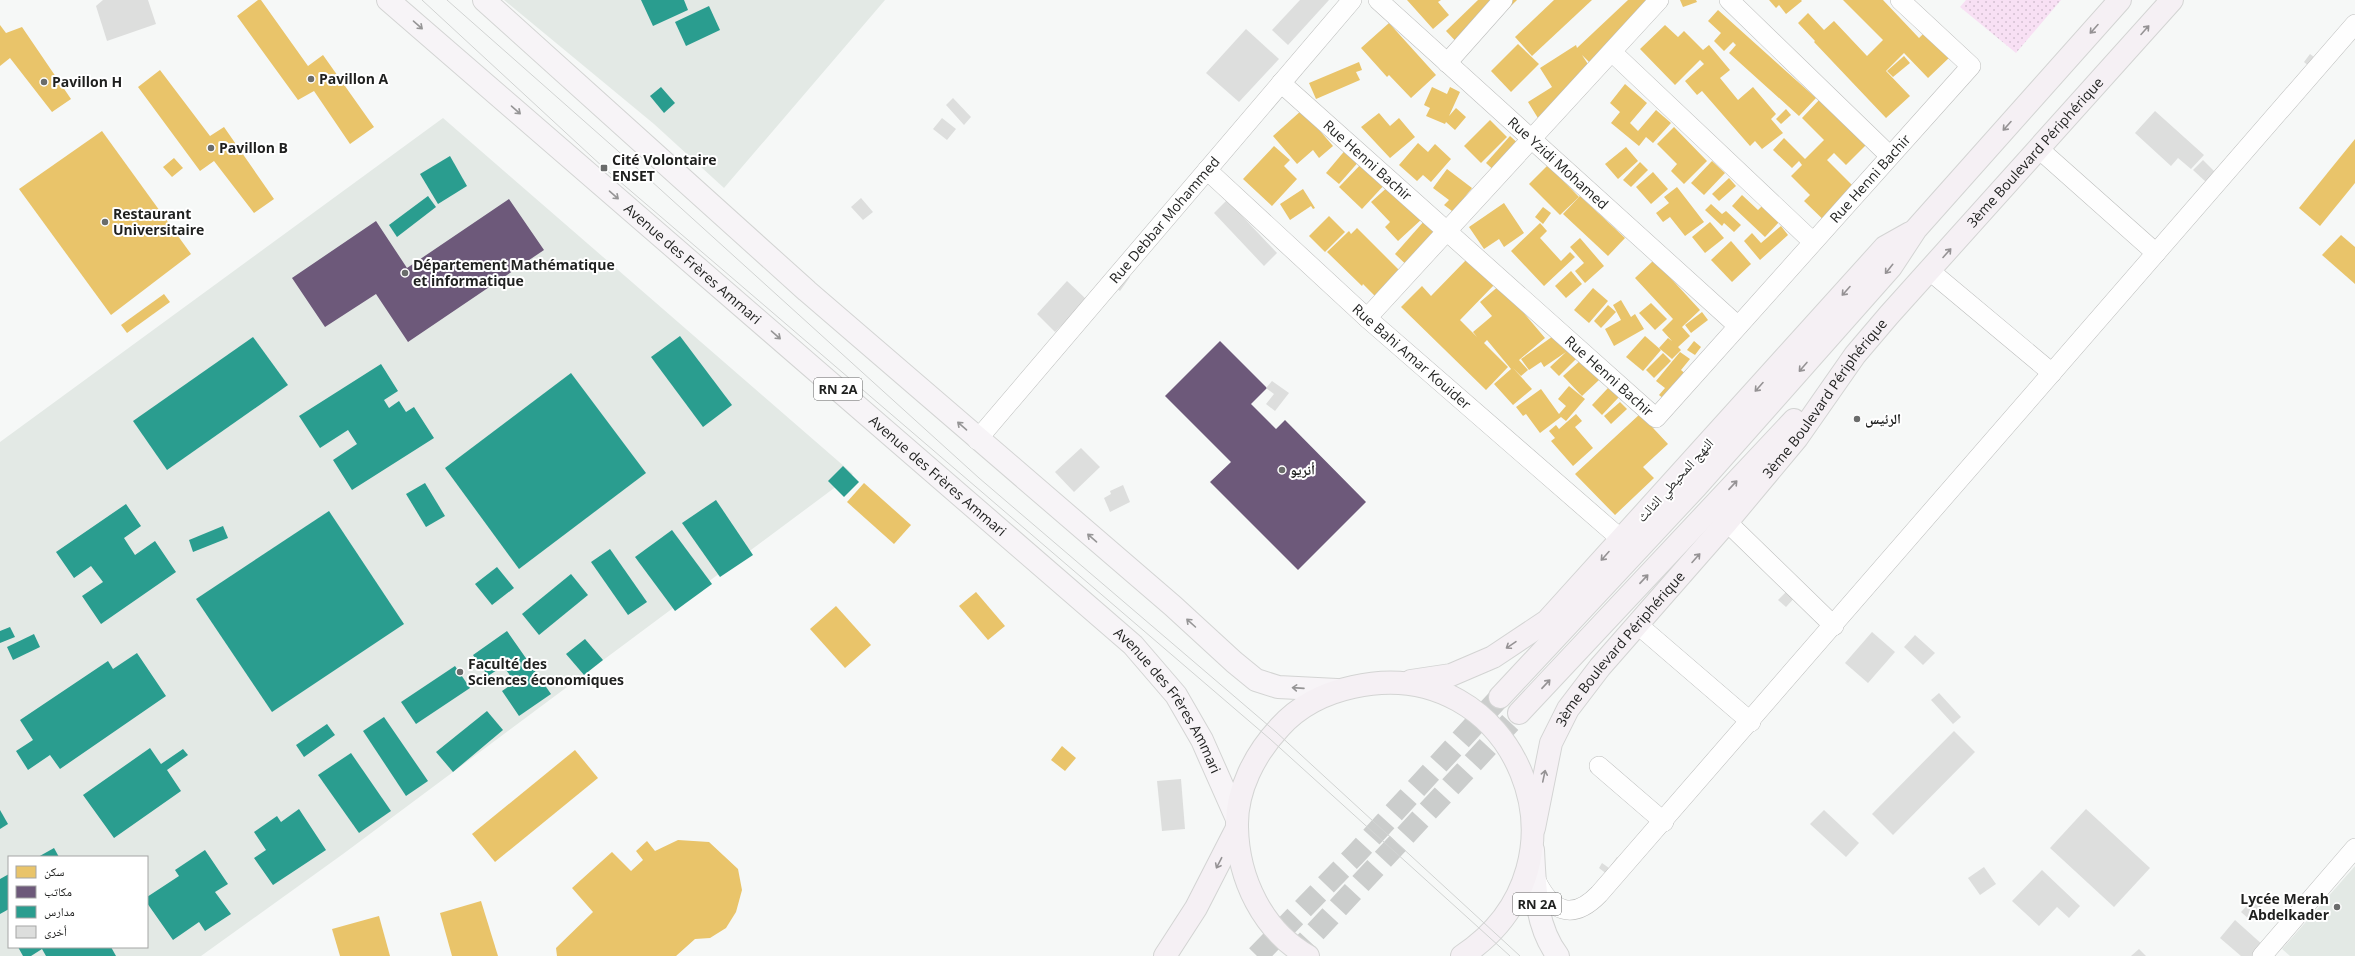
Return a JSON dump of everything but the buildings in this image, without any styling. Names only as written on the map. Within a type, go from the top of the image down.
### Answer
[{"type":"highway","points":[[1500,698],[1702,480],[1891,267],[1916,229],[2120,0]]},
{"type":"highway","name":"3ème Boulevard Périphérique","points":[[1462,956],[1478,945],[1499,925],[1515,902],[1526,876],[1551,743],[1568,708],[1637,624],[1727,522],[1797,438],[1855,355],[2172,0]]},
{"type":"highway","name":"النهج المحيطي الثالث","points":[[1402,683],[1451,675],[1493,657],[1547,620],[1886,248],[1916,229]]},
{"type":"highway","points":[[1519,713],[1855,355]]},
{"type":"highway","points":[[1308,956],[1298,950],[1272,926],[1252,896],[1240,863],[1237,823],[1242,790],[1253,764],[1270,739],[1288,719],[1311,702],[1337,690],[1369,683],[1402,683],[1434,690],[1448,696],[1476,713],[1500,736],[1518,764],[1530,795],[1533,838]]},
{"type":"highway","points":[[1166,956],[1196,908],[1237,823]]},
{"type":"main road","name":"Avenue des Frères Ammari","points":[[388,0],[1133,645],[1180,702],[1202,740],[1237,823]]},
{"type":"main road","points":[[484,0],[807,291],[1256,680],[1278,687],[1337,690]]},
{"type":"main road","name":"RN 2A","points":[[1533,838],[1537,909],[1551,947],[1558,956]]},
{"type":"street","name":"Rue Debbar Mohammed","points":[[978,440],[1352,0]]},
{"type":"street","name":"Rue Yzidi Mohamed","points":[[1378,0],[1738,326]]},
{"type":"street","points":[[1447,63],[1503,0]]},
{"type":"street","points":[[1367,318],[1659,0]]},
{"type":"street","points":[[1728,0],[1890,156]]},
{"type":"street","name":"Rue Henni Bachir","points":[[1281,83],[1656,418],[1971,66],[1900,0]]},
{"type":"street","points":[[1535,879],[1549,902],[1563,910],[1576,910],[1590,904],[1751,722],[2355,24]]},
{"type":"street","points":[[1612,52],[1813,242]]},
{"type":"street","points":[[2039,149],[2156,253]]},
{"type":"street","name":"Rue Bahi Amar Kouider","points":[[1207,170],[1367,318],[1621,538]]},
{"type":"street","points":[[1930,271],[2052,373]]},
{"type":"street","points":[[1727,522],[1834,626]]},
{"type":"street","points":[[1637,624],[1751,722]]},
{"type":"street","points":[[1599,766],[1664,822]]},
{"type":"street","points":[[2262,956],[2355,848]]},
{"type":"shaded area","points":[[504,0],[885,0],[724,188],[654,124]]},
{"type":"shaded area","points":[[1966,0],[2061,0],[2016,53],[1960,7]]},
{"type":"shaded area","points":[[443,118],[853,474],[343,854],[201,956],[0,956],[0,442]]},
{"type":"shaded area","name":"Lycée Merah Abdelkader","points":[[2355,866],[2355,956],[2290,956],[2282,949]]},
{"type":"tunnel","points":[[1257,956],[1355,855],[1500,697]]},
{"type":"tunnel","points":[[1293,956],[1519,713]]},
{"type":"tram line","points":[[422,0],[604,168],[1270,739],[1510,956]]},
{"type":"tram line","points":[[447,0],[618,151],[979,478],[1276,732],[1520,956]]},
{"type":"place","name":"Pavillon A","points":[[311,79]]},
{"type":"place","name":"Pavillon H","points":[[44,82]]},
{"type":"place","name":"Pavillon B","points":[[211,148]]},
{"type":"place","name":"Cité Volontaire ENSET","points":[[604,168]]},
{"type":"place","name":"Restaurant Universitaire","points":[[105,222]]},
{"type":"place","name":"Département Mathématique et informatique","points":[[405,273]]},
{"type":"place","name":"الرئيس","points":[[1857,419]]},
{"type":"place","name":"أنريو","points":[[1282,470]]},
{"type":"place","name":"Faculté des Sciences économiques","points":[[460,672]]},
{"type":"place","name":"Lycée Merah Abdelkader","points":[[2337,907]]}]
